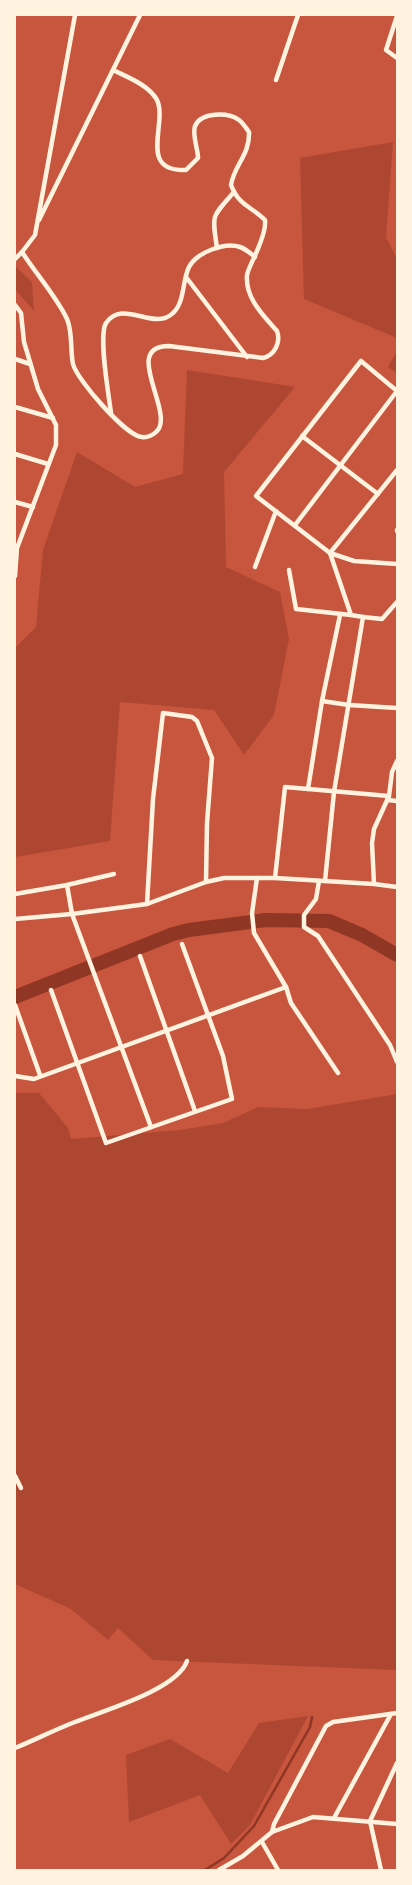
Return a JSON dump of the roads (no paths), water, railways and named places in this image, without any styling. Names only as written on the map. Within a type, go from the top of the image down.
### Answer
[{"type":"street","points":[[38,222],[40,200],[52,145],[75,15]]},
{"type":"street","points":[[15,259],[34,235],[38,222],[140,15]]},
{"type":"street","points":[[276,80],[298,15]]},
{"type":"street","points":[[397,16],[386,50],[397,58]]},
{"type":"street","points":[[22,252],[67,320],[73,365],[79,378],[111,414],[132,434],[137,436],[143,438],[150,436],[158,429],[162,416],[148,368],[151,355],[162,346],[263,358],[267,357],[277,347],[279,337],[277,331],[254,302],[248,291],[247,274],[256,258],[265,230],[265,220],[260,214],[240,202],[231,185],[248,148],[249,132],[245,125],[232,117],[204,116],[195,126],[194,131],[198,158],[186,170],[177,171],[167,167],[157,154],[158,103],[153,94],[142,85],[112,70]]},
{"type":"street","points":[[217,248],[213,221],[215,214],[234,192]]},
{"type":"street","points":[[111,414],[102,335],[107,322],[112,316],[126,313],[158,320],[166,318],[178,308],[189,267],[203,254],[217,248],[227,246],[243,247],[256,258]]},
{"type":"street","points":[[186,276],[247,356]]},
{"type":"street","points":[[15,305],[21,313],[24,342],[38,389],[56,425],[56,446],[16,548],[15,576]]},
{"type":"street","points":[[15,360],[30,364]]},
{"type":"street","points":[[295,525],[397,391],[361,361],[256,496],[330,553],[354,561],[397,564]]},
{"type":"street","points":[[15,407],[52,418]]},
{"type":"street","points":[[302,436],[378,494]]},
{"type":"street","points":[[15,454],[48,464]]},
{"type":"street","points":[[330,553],[397,470]]},
{"type":"street","points":[[15,502],[33,507]]},
{"type":"street","points":[[255,567],[276,511]]},
{"type":"street","points":[[330,553],[351,615]]},
{"type":"street","points":[[289,570],[296,609],[382,620],[397,602]]},
{"type":"street","points":[[308,789],[322,701],[340,615]]},
{"type":"street","points":[[363,617],[334,792],[322,881],[316,899],[304,915],[304,927],[318,936],[385,1038],[397,1062]]},
{"type":"street","points":[[322,701],[397,708]]},
{"type":"street","points":[[147,904],[153,799],[163,713],[192,718],[196,722],[212,758],[207,823],[206,882]]},
{"type":"street","points":[[374,884],[372,843],[374,829],[388,798],[392,772],[397,761]]},
{"type":"street","points":[[276,878],[285,787],[388,798],[397,801]]},
{"type":"street","points":[[15,894],[114,874]]},
{"type":"street","points":[[15,919],[147,904],[206,882],[224,878],[276,878],[397,887]]},
{"type":"street","points":[[257,878],[252,913],[254,933],[286,987],[291,1003],[338,1073]]},
{"type":"street","points":[[67,885],[72,914],[151,1127]]},
{"type":"street","points":[[51,990],[106,1144],[232,1099],[223,1056],[182,944]]},
{"type":"street","points":[[140,956],[195,1112]]},
{"type":"street","points":[[15,1076],[34,1079],[40,1075],[286,987]]},
{"type":"street","points":[[15,1005],[40,1075]]},
{"type":"street","points":[[15,1476],[21,1488]]},
{"type":"street","points":[[15,1748],[154,1690],[171,1680],[185,1666],[187,1661]]},
{"type":"street","points":[[272,1832],[274,1824],[326,1726],[332,1722],[397,1713]]},
{"type":"street","points":[[334,1818],[391,1714]]},
{"type":"street","points":[[381,1870],[370,1821],[397,1764]]},
{"type":"street","points":[[219,1870],[243,1856],[272,1832],[313,1817],[397,1824]]},
{"type":"street","points":[[262,1842],[278,1870]]},
{"type":"waterway","points":[[15,997],[173,934],[189,930],[266,920],[329,921],[362,935],[397,955]]},
{"type":"waterway","points":[[205,1870],[224,1858],[254,1826],[310,1727],[312,1717]]}]
